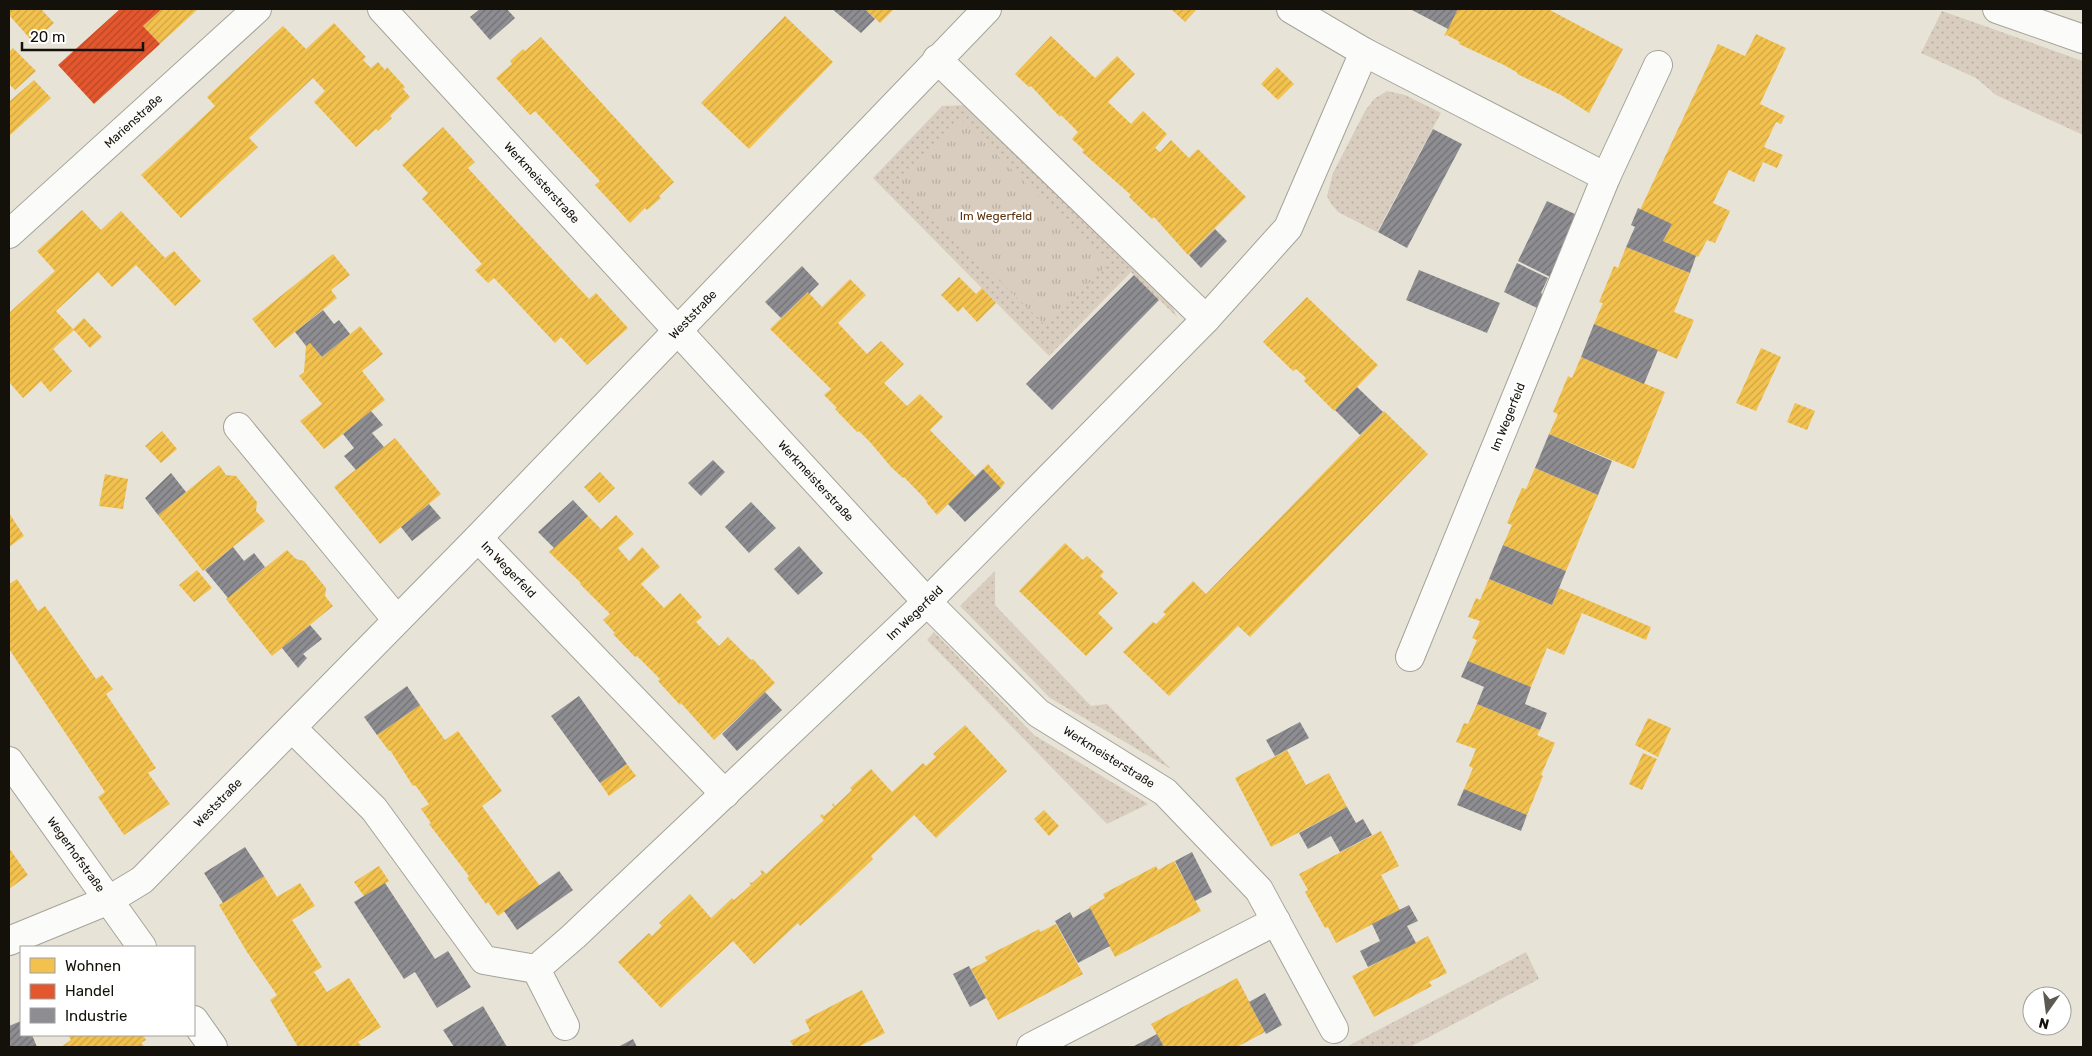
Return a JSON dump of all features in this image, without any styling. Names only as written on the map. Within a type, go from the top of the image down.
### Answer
[{"type":"street","name":"Marienstraße","points":[[9,234],[257,9]]},
{"type":"street","name":"Werkmeisterstraße","points":[[382,9],[927,602],[1038,713],[1165,792],[1259,890],[1334,1029]]},
{"type":"street","name":"Weststraße","points":[[9,941],[109,900],[142,880],[478,538],[987,9]]},
{"type":"street","points":[[1291,9],[1364,52],[1606,177]]},
{"type":"street","points":[[1997,9],[2083,39]]},
{"type":"street","name":"Im Wegerfeld","points":[[536,969],[574,936],[927,602],[1206,319],[1288,228],[1364,52]]},
{"type":"street","points":[[938,59],[1206,319]]},
{"type":"street","name":"Im Wegerfeld","points":[[1410,657],[1606,177],[1658,65]]},
{"type":"street","points":[[238,427],[398,620]]},
{"type":"street","name":"Im Wegerfeld","points":[[478,538],[725,794]]},
{"type":"street","points":[[292,728],[374,809],[484,960],[536,969],[565,1026]]},
{"type":"street","name":"Wegerhofstraße","points":[[9,761],[141,946]]},
{"type":"street","points":[[1031,1047],[1276,921]]},
{"type":"street","points":[[195,1021],[213,1047]]},
{"type":"green space","points":[[1942,11],[2083,61],[2083,135],[1996,95],[1976,78],[1921,53]]},
{"type":"green space","points":[[1387,91],[1405,95],[1441,113],[1377,232],[1338,212],[1327,196],[1333,173],[1365,111],[1374,99]]},
{"type":"green space","points":[[969,105],[1168,298],[1177,317],[1131,272],[1049,356],[873,178],[942,106]]},
{"type":"green space","name":"Im Wegerfeld","points":[[959,118],[1108,264],[1046,326],[897,181]]},
{"type":"green space","points":[[995,571],[995,605],[1091,706],[1107,704],[1171,769],[1050,698],[960,606]]},
{"type":"green space","points":[[934,632],[1034,735],[1148,804],[1107,824],[927,640]]},
{"type":"green space","points":[[1526,952],[1539,979],[1410,1047],[1346,1047]]},
{"type":"building: Wohnen","points":[[9,9],[41,9],[54,23],[33,42],[9,15]]},
{"type":"building: Wohnen","points":[[162,9],[198,9],[160,44],[143,26]]},
{"type":"building: Wohnen","points":[[865,9],[894,9],[880,23]]},
{"type":"building: Wohnen","points":[[1171,9],[1197,9],[1185,22]]},
{"type":"building: Wohnen","points":[[1458,9],[1548,9],[1623,49],[1589,113],[1561,95],[1459,44],[1460,42],[1447,35],[1444,36]]},
{"type":"building: Wohnen","points":[[785,16],[833,62],[749,149],[701,103]]},
{"type":"building: Wohnen","points":[[334,23],[366,57],[363,60],[371,68],[378,62],[385,70],[387,67],[405,87],[403,89],[410,97],[390,116],[392,118],[378,131],[376,129],[356,147],[314,102],[325,91],[313,78],[249,138],[258,147],[181,218],[141,175],[215,106],[207,97],[283,26],[306,49]]},
{"type":"building: Wohnen","points":[[1756,34],[1786,48],[1760,104],[1785,116],[1781,124],[1776,122],[1764,147],[1783,155],[1777,168],[1763,162],[1754,182],[1729,170],[1713,203],[1730,211],[1715,243],[1707,240],[1698,257],[1663,241],[1672,224],[1640,210],[1718,44],[1745,56]]},
{"type":"building: Wohnen","points":[[1051,36],[1095,78],[1117,56],[1135,74],[1108,102],[1131,124],[1143,111],[1167,134],[1155,148],[1160,152],[1171,140],[1189,158],[1198,149],[1246,197],[1188,255],[1154,217],[1152,219],[1129,197],[1131,195],[1082,152],[1084,150],[1072,139],[1078,132],[1061,115],[1060,117],[1031,86],[1029,87],[1015,74]]},
{"type":"building: Wohnen","points":[[541,37],[674,182],[659,196],[661,198],[647,210],[645,208],[630,223],[595,185],[600,181],[535,111],[530,115],[496,78],[512,64],[510,61],[523,49],[525,51]]},
{"type":"building: Wohnen","points":[[13,48],[36,71],[15,90],[9,84],[9,52]]},
{"type":"building: Wohnen","points":[[1277,67],[1294,84],[1278,100],[1261,84]]},
{"type":"building: Wohnen","points":[[34,80],[51,98],[9,136],[9,102]]},
{"type":"building: Wohnen","points":[[443,127],[475,162],[468,168],[511,215],[589,299],[596,293],[628,328],[587,365],[561,337],[555,343],[494,278],[488,283],[475,270],[482,264],[422,199],[428,193],[402,165]]},
{"type":"building: Wohnen","points":[[82,210],[101,230],[121,211],[165,258],[174,251],[201,281],[175,306],[136,265],[112,287],[98,272],[56,311],[73,329],[84,318],[102,337],[90,348],[74,330],[53,349],[72,371],[50,392],[41,381],[23,398],[9,382],[9,313],[55,271],[37,251]]},
{"type":"building: Wohnen","points":[[1626,247],[1690,273],[1674,312],[1694,320],[1677,359],[1594,324],[1603,303],[1599,302],[1614,266],[1618,268]]},
{"type":"building: Wohnen","points":[[333,254],[350,275],[331,290],[337,298],[275,348],[252,319]]},
{"type":"building: Wohnen","points":[[959,277],[976,294],[982,288],[996,303],[977,322],[963,307],[958,312],[941,295]]},
{"type":"building: Wohnen","points":[[850,279],[866,295],[838,323],[867,354],[881,341],[904,364],[884,383],[907,406],[920,394],[943,417],[930,430],[976,477],[937,515],[927,501],[904,477],[891,467],[870,442],[859,431],[857,432],[835,409],[837,408],[824,395],[831,389],[770,329],[808,292],[822,307]]},
{"type":"building: Wohnen","points":[[1307,297],[1378,365],[1334,411],[1304,381],[1306,378],[1296,369],[1293,371],[1263,342]]},
{"type":"building: Wohnen","points":[[360,326],[383,354],[362,371],[385,400],[324,449],[300,421],[322,404],[299,376],[304,372],[306,346],[310,343],[322,357]]},
{"type":"building: Wohnen","points":[[1761,348],[1781,357],[1756,411],[1736,403]]},
{"type":"building: Wohnen","points":[[1581,357],[1665,392],[1634,469],[1549,434],[1558,414],[1553,412],[1568,376],[1572,378]]},
{"type":"building: Wohnen","points":[[1795,403],[1815,411],[1807,430],[1787,422]]},
{"type":"building: Wohnen","points":[[1384,411],[1428,454],[1250,637],[1238,626],[1169,696],[1123,652],[1153,622],[1156,624],[1166,614],[1163,612],[1193,581],[1206,594]]},
{"type":"building: Wohnen","points":[[162,431],[177,449],[161,463],[145,446]]},
{"type":"building: Wohnen","points":[[395,438],[441,494],[380,544],[334,487]]},
{"type":"building: Wohnen","points":[[988,464],[1005,483],[1001,488],[983,469]]},
{"type":"building: Wohnen","points":[[219,465],[226,475],[236,476],[257,502],[256,511],[265,521],[203,571],[158,515]]},
{"type":"building: Wohnen","points":[[1535,468],[1598,495],[1566,571],[1503,545],[1512,525],[1507,523],[1522,488],[1526,489]]},
{"type":"building: Wohnen","points":[[600,472],[615,488],[599,503],[584,487]]},
{"type":"building: Wohnen","points":[[105,474],[128,479],[123,509],[99,506]]},
{"type":"building: Wohnen","points":[[9,513],[24,536],[9,547]]},
{"type":"building: Wohnen","points":[[616,515],[634,534],[618,548],[629,561],[642,547],[660,567],[641,584],[664,608],[680,593],[702,617],[696,622],[719,646],[728,637],[751,660],[753,659],[775,683],[714,740],[681,703],[680,705],[658,681],[660,679],[613,634],[615,633],[603,620],[610,614],[549,552],[588,516],[601,529]]},
{"type":"building: Wohnen","points":[[1065,543],[1083,560],[1087,556],[1104,572],[1100,576],[1118,593],[1098,613],[1113,628],[1086,656],[1019,591]]},
{"type":"building: Wohnen","points":[[287,550],[296,559],[304,561],[326,588],[325,596],[333,606],[272,656],[226,599]]},
{"type":"building: Wohnen","points":[[197,570],[212,588],[194,602],[179,585]]},
{"type":"building: Wohnen","points":[[17,579],[38,611],[45,606],[96,679],[102,675],[113,689],[106,694],[156,768],[148,773],[170,804],[124,835],[98,797],[105,792],[9,649],[9,584]]},
{"type":"building: Wohnen","points":[[1489,579],[1552,605],[1559,588],[1651,627],[1646,640],[1582,613],[1564,655],[1547,648],[1531,687],[1468,661],[1477,640],[1472,638],[1480,621],[1468,617],[1476,598],[1480,600]]},
{"type":"building: Wohnen","points":[[1477,704],[1540,730],[1537,735],[1555,743],[1527,815],[1464,789],[1473,768],[1469,766],[1476,749],[1456,742],[1464,723],[1468,724]]},
{"type":"building: Wohnen","points":[[420,705],[445,740],[458,731],[502,791],[482,806],[540,886],[498,916],[488,902],[486,904],[467,878],[469,876],[429,824],[431,823],[421,809],[429,804],[415,785],[413,786],[390,750],[377,735]]},
{"type":"building: Wohnen","points":[[1648,718],[1671,728],[1658,757],[1635,745]]},
{"type":"building: Wohnen","points":[[965,725],[1007,771],[936,838],[914,815],[871,856],[873,859],[837,893],[800,926],[798,923],[754,964],[733,941],[661,1008],[618,962],[649,933],[652,936],[662,926],[659,923],[690,894],[711,918],[732,898],[734,900],[751,885],[749,882],[752,883],[762,874],[760,871],[762,870],[766,874],[824,820],[820,816],[822,814],[824,816],[834,807],[833,803],[835,806],[852,790],[850,788],[871,769],[892,792],[923,763],[926,766],[936,757],[933,754]]},
{"type":"building: Wohnen","points":[[1287,750],[1306,785],[1329,773],[1347,807],[1271,847],[1235,778]]},
{"type":"building: Wohnen","points":[[1643,753],[1657,759],[1642,790],[1629,784]]},
{"type":"building: Wohnen","points":[[627,764],[636,776],[609,796],[600,783]]},
{"type":"building: Wohnen","points":[[1044,810],[1059,826],[1049,836],[1034,819]]},
{"type":"building: Wohnen","points":[[1381,831],[1399,866],[1381,875],[1400,910],[1336,943],[1328,927],[1325,928],[1305,892],[1308,890],[1299,874]]},
{"type":"building: Wohnen","points":[[9,848],[28,875],[9,889]]},
{"type":"building: Wohnen","points":[[1174,861],[1201,911],[1115,957],[1089,907],[1105,898],[1103,894],[1156,866],[1158,870]]},
{"type":"building: Wohnen","points":[[379,866],[389,881],[364,896],[354,882]]},
{"type":"building: Wohnen","points":[[264,876],[277,897],[300,883],[315,906],[292,920],[322,967],[314,972],[327,992],[349,978],[381,1027],[358,1042],[362,1047],[298,1047],[270,1000],[277,995],[247,952],[219,905]]},
{"type":"building: Wohnen","points":[[1056,924],[1083,974],[998,1020],[971,969],[987,961],[985,957],[1039,929],[1040,932]]},
{"type":"building: Wohnen","points":[[1428,936],[1447,973],[1429,982],[1432,986],[1374,1017],[1352,976]]},
{"type":"building: Wohnen","points":[[1237,978],[1265,1032],[1237,1047],[1164,1047],[1151,1024]]},
{"type":"building: Wohnen","points":[[862,990],[885,1033],[858,1047],[794,1047],[790,1041],[810,1031],[805,1020]]},
{"type":"building: Wohnen","points":[[69,1036],[144,1036],[146,1040],[141,1043],[145,1047],[61,1047],[71,1040]]},
{"type":"building: Handel","points":[[120,9],[162,9],[143,26],[160,44],[94,104],[58,65]]},
{"type":"building: Industrie","points":[[480,9],[507,9],[515,18],[490,40],[470,17]]},
{"type":"building: Industrie","points":[[832,9],[865,9],[875,19],[861,33]]},
{"type":"building: Industrie","points":[[1410,9],[1458,9],[1448,29]]},
{"type":"building: Industrie","points":[[1433,129],[1462,144],[1407,248],[1378,232]]},
{"type":"building: Industrie","points":[[1547,201],[1577,215],[1550,277],[1518,261]]},
{"type":"building: Industrie","points":[[1638,208],[1672,224],[1663,241],[1696,256],[1690,273],[1626,247],[1635,227],[1631,225]]},
{"type":"building: Industrie","points":[[1215,229],[1227,241],[1201,268],[1189,255]]},
{"type":"building: Industrie","points":[[1517,263],[1548,278],[1537,308],[1504,292]]},
{"type":"building: Industrie","points":[[802,266],[819,284],[781,318],[765,302]]},
{"type":"building: Industrie","points":[[1419,270],[1500,303],[1487,333],[1406,300]]},
{"type":"building: Industrie","points":[[1134,275],[1159,300],[1052,410],[1026,384]]},
{"type":"building: Industrie","points":[[323,310],[334,324],[339,320],[350,334],[322,357],[310,343],[306,346],[295,332]]},
{"type":"building: Industrie","points":[[1594,324],[1658,350],[1644,384],[1581,357]]},
{"type":"building: Industrie","points":[[1357,387],[1383,412],[1360,435],[1335,410]]},
{"type":"building: Industrie","points":[[371,411],[383,425],[372,433],[384,447],[356,470],[344,456],[354,448],[343,434]]},
{"type":"building: Industrie","points":[[1549,434],[1612,461],[1598,495],[1535,468]]},
{"type":"building: Industrie","points":[[713,460],[725,472],[701,496],[688,483]]},
{"type":"building: Industrie","points":[[983,469],[1001,488],[965,522],[948,504]]},
{"type":"building: Industrie","points":[[171,473],[186,492],[158,515],[145,498]]},
{"type":"building: Industrie","points":[[573,500],[588,516],[554,548],[538,532]]},
{"type":"building: Industrie","points":[[751,502],[776,528],[749,553],[725,527]]},
{"type":"building: Industrie","points":[[429,504],[441,518],[412,541],[401,527]]},
{"type":"building: Industrie","points":[[1503,545],[1566,571],[1552,605],[1489,579]]},
{"type":"building: Industrie","points":[[799,546],[823,573],[798,595],[774,569]]},
{"type":"building: Industrie","points":[[233,547],[244,561],[254,553],[265,567],[228,598],[205,570]]},
{"type":"building: Industrie","points":[[310,625],[322,639],[303,654],[307,658],[298,668],[282,648]]},
{"type":"building: Industrie","points":[[1468,661],[1531,687],[1525,704],[1547,713],[1540,730],[1477,704],[1484,687],[1461,677]]},
{"type":"building: Industrie","points":[[407,686],[420,705],[377,735],[364,717]]},
{"type":"building: Industrie","points":[[765,692],[782,710],[737,751],[722,734]]},
{"type":"building: Industrie","points":[[579,696],[627,764],[600,783],[551,716]]},
{"type":"building: Industrie","points":[[1300,722],[1309,738],[1275,756],[1266,740]]},
{"type":"building: Industrie","points":[[1464,789],[1527,815],[1521,831],[1457,805]]},
{"type":"building: Industrie","points":[[1347,807],[1356,823],[1363,819],[1372,835],[1340,852],[1331,836],[1308,849],[1299,833]]},
{"type":"building: Industrie","points":[[245,847],[264,876],[223,903],[204,873]]},
{"type":"building: Industrie","points":[[1192,852],[1212,892],[1195,901],[1175,861]]},
{"type":"building: Industrie","points":[[559,871],[573,890],[517,930],[504,911]]},
{"type":"building: Industrie","points":[[385,883],[435,959],[448,951],[471,987],[437,1008],[415,972],[404,979],[354,902]]},
{"type":"building: Industrie","points":[[1409,905],[1418,921],[1407,926],[1416,943],[1368,967],[1360,951],[1380,941],[1372,924]]},
{"type":"building: Industrie","points":[[1090,908],[1110,946],[1078,963],[1055,921],[1070,912],[1073,918]]},
{"type":"building: Industrie","points":[[969,966],[986,998],[970,1007],[953,974]]},
{"type":"building: Industrie","points":[[1265,993],[1282,1025],[1266,1034],[1249,1002]]},
{"type":"building: Industrie","points":[[483,1006],[507,1047],[454,1047],[443,1030]]},
{"type":"building: Industrie","points":[[20,1021],[20,1036],[32,1036],[37,1047],[9,1047],[9,1026]]},
{"type":"building: Industrie","points":[[1157,1034],[1164,1047],[1132,1047],[1140,1043]]},
{"type":"building: Industrie","points":[[633,1039],[637,1047],[618,1047]]}]
